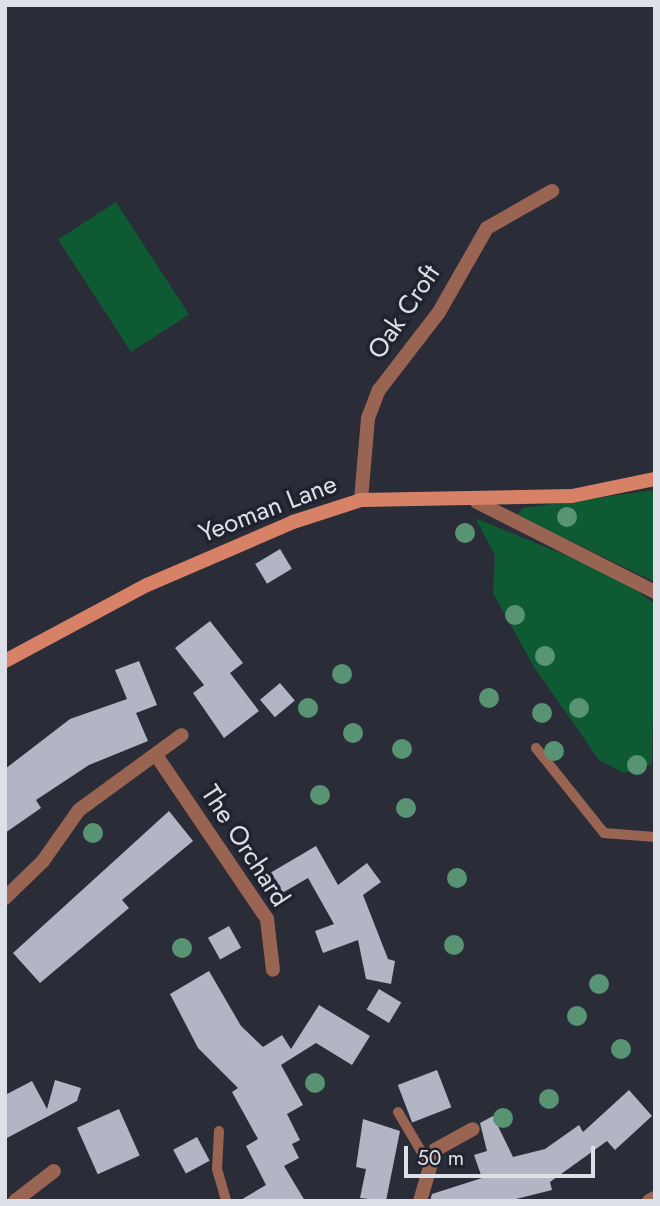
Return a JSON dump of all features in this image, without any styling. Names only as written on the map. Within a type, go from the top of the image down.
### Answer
[{"type":"street","name":"Oak Croft","points":[[361,500],[368,418],[379,390],[439,312],[487,228],[552,191]]},
{"type":"street","name":"Yeoman Lane","points":[[5,661],[147,585],[293,522],[361,500],[477,502],[572,496],[655,479]]},
{"type":"street","points":[[477,502],[655,592]]},
{"type":"street","points":[[5,898],[23,885],[79,810],[182,735]]},
{"type":"street","name":"The Orchard","points":[[156,755],[267,919],[273,970]]},
{"type":"street","points":[[420,1201],[428,1163],[435,1150],[474,1129]]},
{"type":"street","points":[[15,1201],[54,1171]]},
{"type":"street","points":[[649,1201],[655,1198]]},
{"type":"lane","points":[[536,748],[604,832],[655,837]]},
{"type":"lane","points":[[398,1112],[428,1163]]},
{"type":"lane","points":[[219,1131],[217,1169],[226,1201]]},
{"type":"green space","points":[[116,202],[189,314],[131,352],[58,240]]},
{"type":"green space","points":[[655,490],[655,582],[517,515],[523,508]]},
{"type":"green space","points":[[475,518],[614,575],[655,604],[652,764],[624,773],[599,760],[534,667],[493,593],[495,555]]},
{"type":"building","points":[[280,549],[292,569],[267,584],[255,564]]},
{"type":"building","points":[[210,621],[243,663],[230,673],[259,711],[224,738],[193,693],[204,685],[175,648]]},
{"type":"building","points":[[139,661],[157,705],[136,713],[148,741],[89,765],[36,800],[41,808],[5,833],[5,769],[70,719],[127,699],[115,670]]},
{"type":"building","points":[[280,683],[295,701],[275,717],[260,700]]},
{"type":"building","points":[[169,811],[193,841],[122,900],[129,908],[40,983],[13,953]]},
{"type":"building","points":[[316,846],[338,885],[367,863],[381,882],[363,895],[388,959],[395,961],[391,984],[366,979],[358,940],[323,953],[315,931],[334,924],[308,878],[277,896],[265,876]]},
{"type":"building","points":[[229,926],[241,948],[220,960],[208,938]]},
{"type":"building","points":[[209,971],[241,1026],[263,1047],[282,1035],[291,1049],[319,1005],[370,1036],[352,1065],[316,1043],[281,1065],[303,1105],[287,1114],[300,1140],[292,1144],[299,1158],[284,1166],[305,1201],[239,1201],[266,1185],[246,1146],[258,1139],[232,1092],[238,1088],[198,1048],[170,994]]},
{"type":"building","points":[[379,989],[401,1002],[389,1023],[367,1010]]},
{"type":"building","points":[[437,1070],[451,1107],[412,1122],[398,1085]]},
{"type":"building","points":[[55,1080],[81,1088],[77,1101],[5,1139],[5,1095],[32,1081],[47,1109]]},
{"type":"building","points":[[629,1090],[652,1116],[615,1150],[607,1141],[550,1182],[552,1190],[508,1201],[430,1201],[432,1194],[482,1178],[474,1155],[487,1151],[480,1123],[493,1116],[513,1157],[545,1149],[579,1125],[583,1132]]},
{"type":"building","points":[[119,1109],[140,1156],[98,1174],[77,1128]]},
{"type":"building","points":[[363,1119],[400,1131],[386,1201],[360,1198],[366,1169],[356,1167]]},
{"type":"building","points":[[197,1137],[210,1161],[186,1174],[173,1150]]}]
